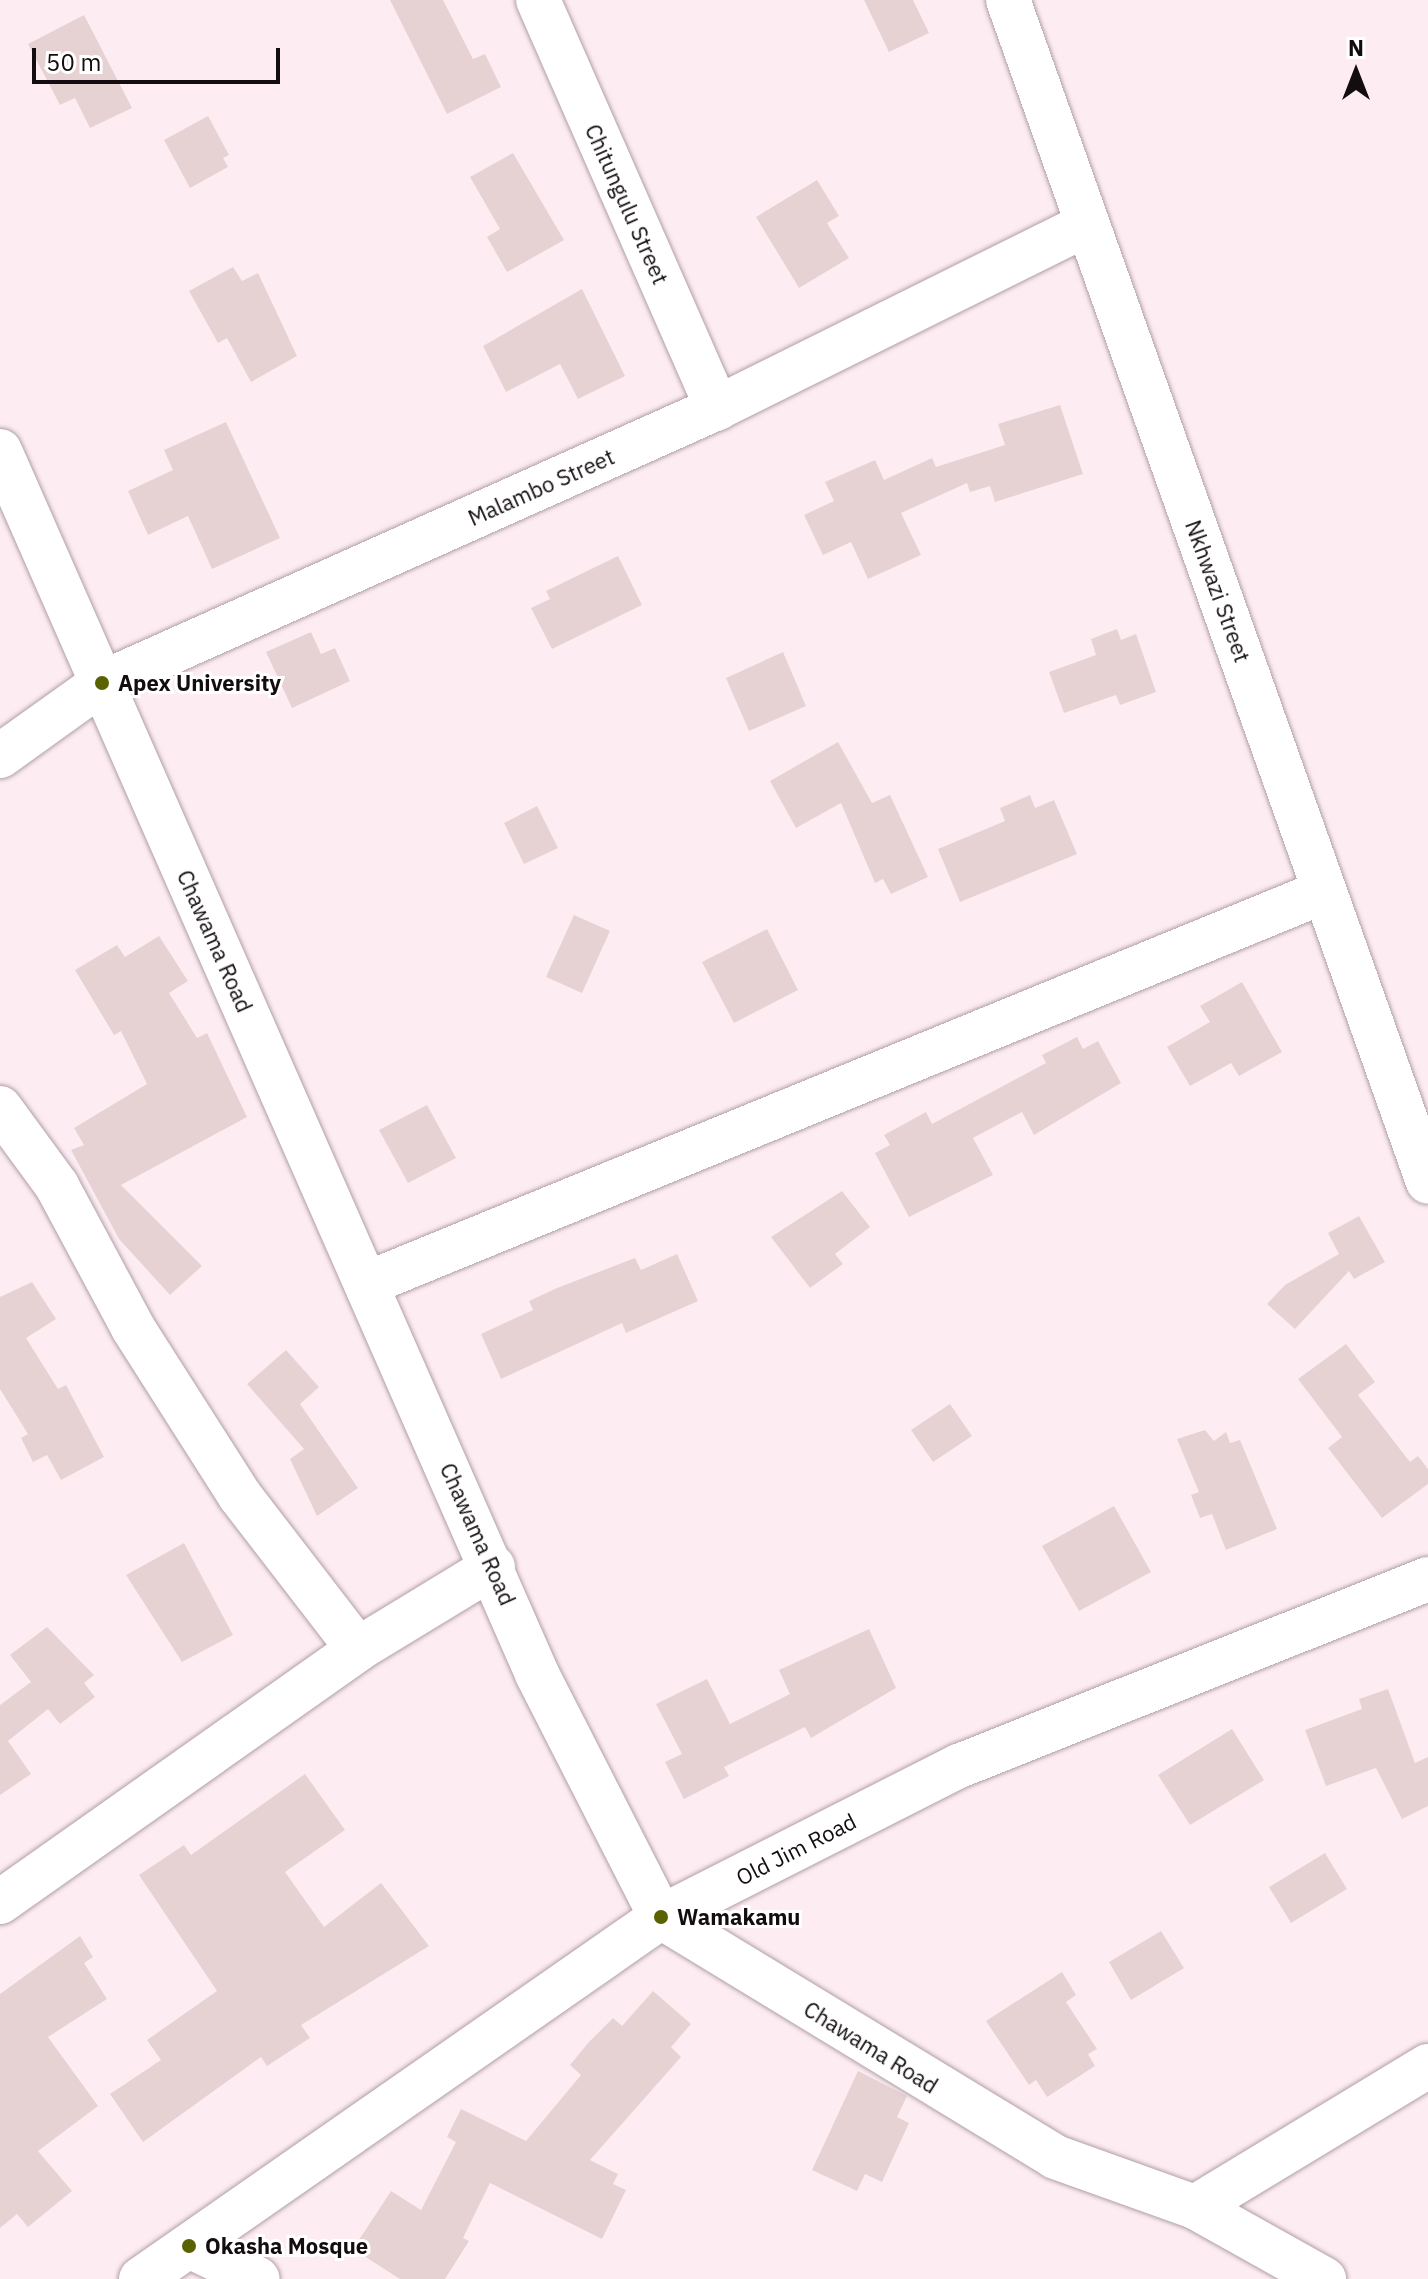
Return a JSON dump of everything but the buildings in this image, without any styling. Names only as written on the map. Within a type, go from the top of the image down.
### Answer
[{"type":"street","name":"Chitungulu Street","points":[[538,0],[717,408]]},
{"type":"street","name":"Nkhwazi Street","points":[[1008,0],[1428,1182]]},
{"type":"street","name":"Malambo Street","points":[[0,756],[102,683],[717,408],[1087,224]]},
{"type":"street","name":"Chawama Road","points":[[0,451],[493,1567],[537,1674],[661,1917],[1055,2157],[1195,2207],[1324,2279]]},
{"type":"street","points":[[366,1284],[1325,891]]},
{"type":"street","points":[[0,1108],[57,1186],[133,1328],[240,1496],[358,1649]]},
{"type":"street","points":[[0,1902],[358,1649],[493,1567]]},
{"type":"street","name":"Old Jim Road","points":[[141,2279],[661,1917],[959,1766],[1428,1579]]},
{"type":"street","points":[[1195,2207],[1428,2066]]},
{"type":"street","points":[[189,2246],[258,2279]]},
{"type":"place","name":"Apex University","points":[[102,683]]},
{"type":"place","name":"Wamakamu","points":[[661,1917]]},
{"type":"place","name":"Okasha Mosque","points":[[189,2246]]}]
